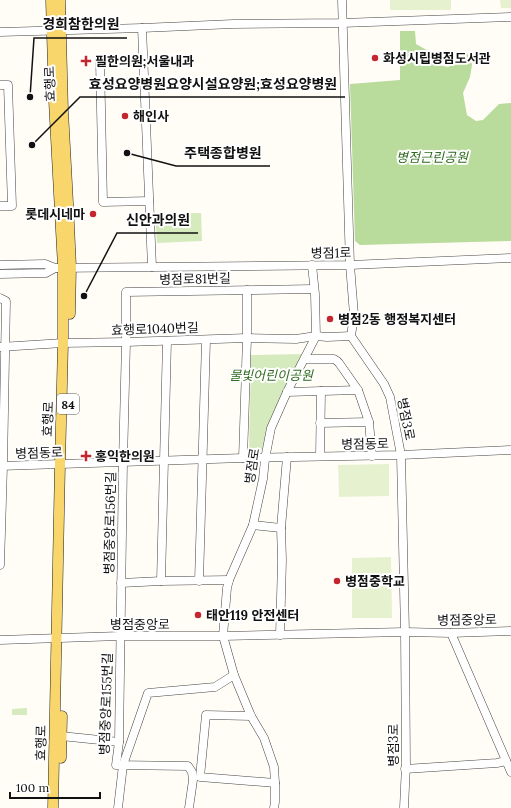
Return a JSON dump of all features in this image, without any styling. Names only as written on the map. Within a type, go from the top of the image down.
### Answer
[{"type":"main road","name":"효행로","points":[[51,0],[57,30]]},
{"type":"main road","name":"효행로","points":[[53,808],[60,637],[66,343],[54,101],[57,30],[60,0]]},
{"type":"main road","name":"효행로","points":[[59,808],[61,736],[60,637]]},
{"type":"street","points":[[342,0],[350,265],[354,315],[351,336]]},
{"type":"street","points":[[0,32],[233,24],[342,23],[511,18]]},
{"type":"street","points":[[142,28],[152,267]]},
{"type":"street","points":[[100,61],[104,202],[149,201]]},
{"type":"street","points":[[100,83],[144,82]]},
{"type":"street","points":[[0,85],[8,85],[12,206],[0,206]]},
{"type":"street","name":"병점1로","points":[[0,265],[45,264],[63,268],[350,265],[511,258]]},
{"type":"street","name":"병점로","points":[[274,808],[274,767],[264,738],[251,716],[234,675],[223,636],[227,588],[229,580],[253,525],[263,479],[265,458],[271,428],[287,392],[316,336],[312,265]]},
{"type":"street","name":"병점1로","points":[[0,274],[46,273],[63,268]]},
{"type":"street","name":"병점로81번길","points":[[126,342],[126,292],[314,289]]},
{"type":"street","points":[[244,458],[247,290]]},
{"type":"street","name":"병점동로","points":[[0,298],[6,302],[2,347],[2,466],[244,458],[372,456],[511,450]]},
{"type":"street","name":"효행로1040번길","points":[[2,347],[66,343],[247,338],[296,339],[316,336],[351,336]]},
{"type":"street","name":"병점3로","points":[[351,336],[384,384],[390,397],[401,455],[405,632],[404,808]]},
{"type":"street","points":[[199,581],[206,340]]},
{"type":"street","points":[[161,581],[167,341]]},
{"type":"street","points":[[123,462],[126,342]]},
{"type":"street","points":[[305,359],[334,359],[358,390],[369,422],[372,456]]},
{"type":"street","points":[[287,392],[358,390]]},
{"type":"street","points":[[320,456],[321,391]]},
{"type":"street","points":[[320,423],[369,422]]},
{"type":"street","points":[[280,635],[282,560],[281,528],[287,457]]},
{"type":"street","name":"병점중앙로156번길","points":[[120,636],[123,462]]},
{"type":"street","points":[[0,564],[2,466]]},
{"type":"street","points":[[253,525],[281,528]]},
{"type":"street","name":"병점중앙로156번길","points":[[121,584],[161,581],[229,580]]},
{"type":"street","name":"병점중앙로","points":[[0,640],[60,637],[223,636],[405,632],[451,633],[511,631]]},
{"type":"street","points":[[451,633],[511,772]]},
{"type":"street","name":"병점중앙로155번길","points":[[120,636],[119,742],[116,765],[123,765]]},
{"type":"street","name":"병점중앙로155번길","points":[[118,808],[123,765],[148,694],[215,687],[234,675]]},
{"type":"street","points":[[251,716],[206,715],[200,777],[275,783]]},
{"type":"street","name":"효행로","points":[[61,736],[119,742]]},
{"type":"street","points":[[405,769],[497,763],[506,761]]},
{"type":"street","points":[[123,765],[188,766],[192,772],[193,780],[189,808]]},
{"type":"green space","points":[[390,0],[451,0],[451,10],[390,10]]},
{"type":"green space","points":[[500,0],[511,0],[511,8],[501,8]]},
{"type":"green space","name":"병점근린공원","points":[[400,31],[415,31],[416,44],[432,53],[439,65],[448,67],[456,62],[463,51],[470,56],[472,65],[470,77],[463,93],[467,115],[476,121],[483,120],[499,104],[511,103],[511,241],[360,245],[355,241],[350,84],[400,80]]},
{"type":"green space","points":[[201,213],[202,241],[157,243],[155,214]]},
{"type":"green space","name":"물빛어린이공원","points":[[304,354],[269,424],[262,449],[259,454],[251,454],[249,452],[251,355]]},
{"type":"green space","points":[[389,464],[389,496],[339,497],[338,465]]},
{"type":"green space","points":[[391,557],[392,618],[352,618],[352,558]]},
{"type":"green space","points":[[27,708],[27,715],[12,715],[12,709]]},
{"type":"place","name":"화성시립병점도서관","points":[[375,58]]},
{"type":"place","name":"필한의원;서울내과","points":[[86,61]]},
{"type":"place","name":"경희참한의원","points":[[30,97]]},
{"type":"place","name":"해인사","points":[[125,116]]},
{"type":"place","name":"효성요양병원요양시설요양원;효성요양병원","points":[[32,145]]},
{"type":"place","name":"주택종합병원","points":[[127,153]]},
{"type":"place","name":"롯데시네마","points":[[93,214]]},
{"type":"place","name":"신안과의원","points":[[84,296]]},
{"type":"place","name":"병점2동 행정복지센터","points":[[330,319]]},
{"type":"place","name":"홍익한의원","points":[[86,456]]},
{"type":"place","name":"병점중학교","points":[[337,581]]},
{"type":"place","name":"태안119 안전센터","points":[[198,615]]}]
